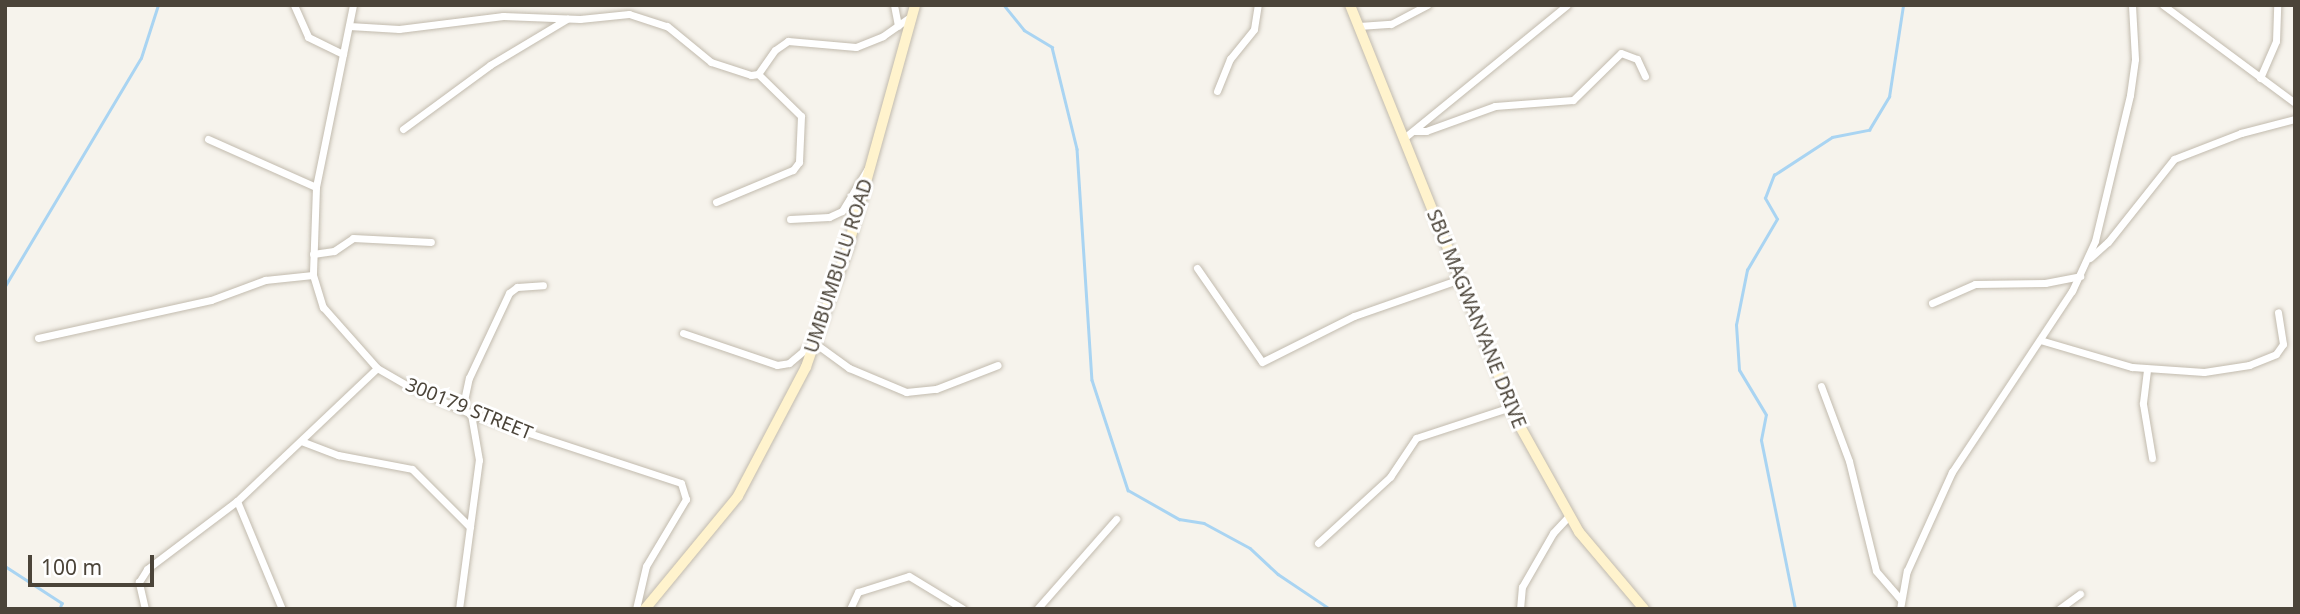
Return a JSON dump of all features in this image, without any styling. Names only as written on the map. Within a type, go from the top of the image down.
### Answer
[{"type":"main road","name":"SBU MAGWANYANE DRIVE","points":[[1350,5],[1511,407],[1569,516],[1644,609]]},
{"type":"main road","name":"UMBUMBULU ROAD","points":[[645,609],[738,496],[778,425],[816,342],[873,161],[914,11]]},
{"type":"street","points":[[294,5],[308,37],[343,54]]},
{"type":"street","name":"300179 STREET","points":[[353,5],[316,187],[313,275],[318,297],[335,324],[377,368],[471,414],[681,483],[686,499],[646,566],[636,609]]},
{"type":"street","points":[[894,5],[898,26]]},
{"type":"street","points":[[1217,91],[1230,59],[1254,29],[1258,5]]},
{"type":"street","points":[[1359,26],[1391,24],[1427,5]]},
{"type":"street","points":[[1404,138],[1414,131],[1423,118],[1567,5]]},
{"type":"street","points":[[1900,605],[1908,572],[1952,472],[2040,340],[2089,259],[2118,159],[2130,95],[2135,59],[2132,5]]},
{"type":"street","points":[[2163,5],[2295,103]]},
{"type":"street","points":[[2260,78],[2276,41],[2277,5]]},
{"type":"street","points":[[348,26],[399,29],[503,16],[567,18],[629,9],[667,26],[711,62],[758,74],[801,116],[799,162],[793,170],[716,202]]},
{"type":"street","points":[[758,74],[775,50],[788,41],[856,47],[898,26],[914,11]]},
{"type":"street","points":[[403,129],[490,65],[567,18]]},
{"type":"street","points":[[1414,131],[1426,131],[1494,106],[1573,100],[1621,52],[1637,59],[1645,76]]},
{"type":"street","points":[[2089,259],[2108,242],[2174,159],[2295,119]]},
{"type":"street","points":[[208,139],[316,187]]},
{"type":"street","points":[[790,219],[829,217],[842,211],[873,161]]},
{"type":"street","points":[[313,254],[334,251],[353,238],[431,242]]},
{"type":"street","points":[[1197,268],[1262,362],[1354,316],[1460,279]]},
{"type":"street","points":[[38,338],[211,300],[265,280],[294,274],[313,275]]},
{"type":"street","points":[[1932,303],[1975,285],[2045,283],[2080,276]]},
{"type":"street","points":[[462,410],[469,378],[509,293],[522,286],[543,285]]},
{"type":"street","points":[[2040,340],[2147,370],[2204,372],[2271,357],[2283,344],[2278,312]]},
{"type":"street","points":[[682,333],[777,365],[789,363],[816,342],[849,368],[895,389],[917,393],[998,365]]},
{"type":"street","points":[[145,609],[139,592],[141,576],[237,501],[377,368]]},
{"type":"street","points":[[2147,370],[2143,404],[2152,458]]},
{"type":"street","points":[[1821,386],[1849,461],[1876,570],[1900,605]]},
{"type":"street","points":[[1318,543],[1390,477],[1412,440],[1511,407]]},
{"type":"street","points":[[459,609],[479,460],[471,414]]},
{"type":"street","points":[[300,441],[338,455],[412,469],[470,527]]},
{"type":"street","points":[[237,501],[282,609]]},
{"type":"street","points":[[1520,609],[1522,587],[1553,533],[1569,516]]},
{"type":"street","points":[[1037,609],[1116,519]]},
{"type":"street","points":[[850,609],[858,592],[909,576],[963,609]]},
{"type":"street","points":[[2059,609],[2080,594]]},
{"type":"waterway","points":[[5,286],[141,58],[158,5]]},
{"type":"waterway","points":[[1004,5],[1024,30],[1052,47],[1077,149],[1092,380],[1128,490],[1179,519],[1204,523],[1250,548],[1278,574],[1330,609]]},
{"type":"waterway","points":[[1795,609],[1761,440],[1766,415],[1739,370],[1736,325],[1747,270],[1777,219],[1765,198],[1774,175],[1832,137],[1869,130],[1889,97],[1903,5]]},
{"type":"waterway","points":[[5,566],[62,603],[60,609]]}]
